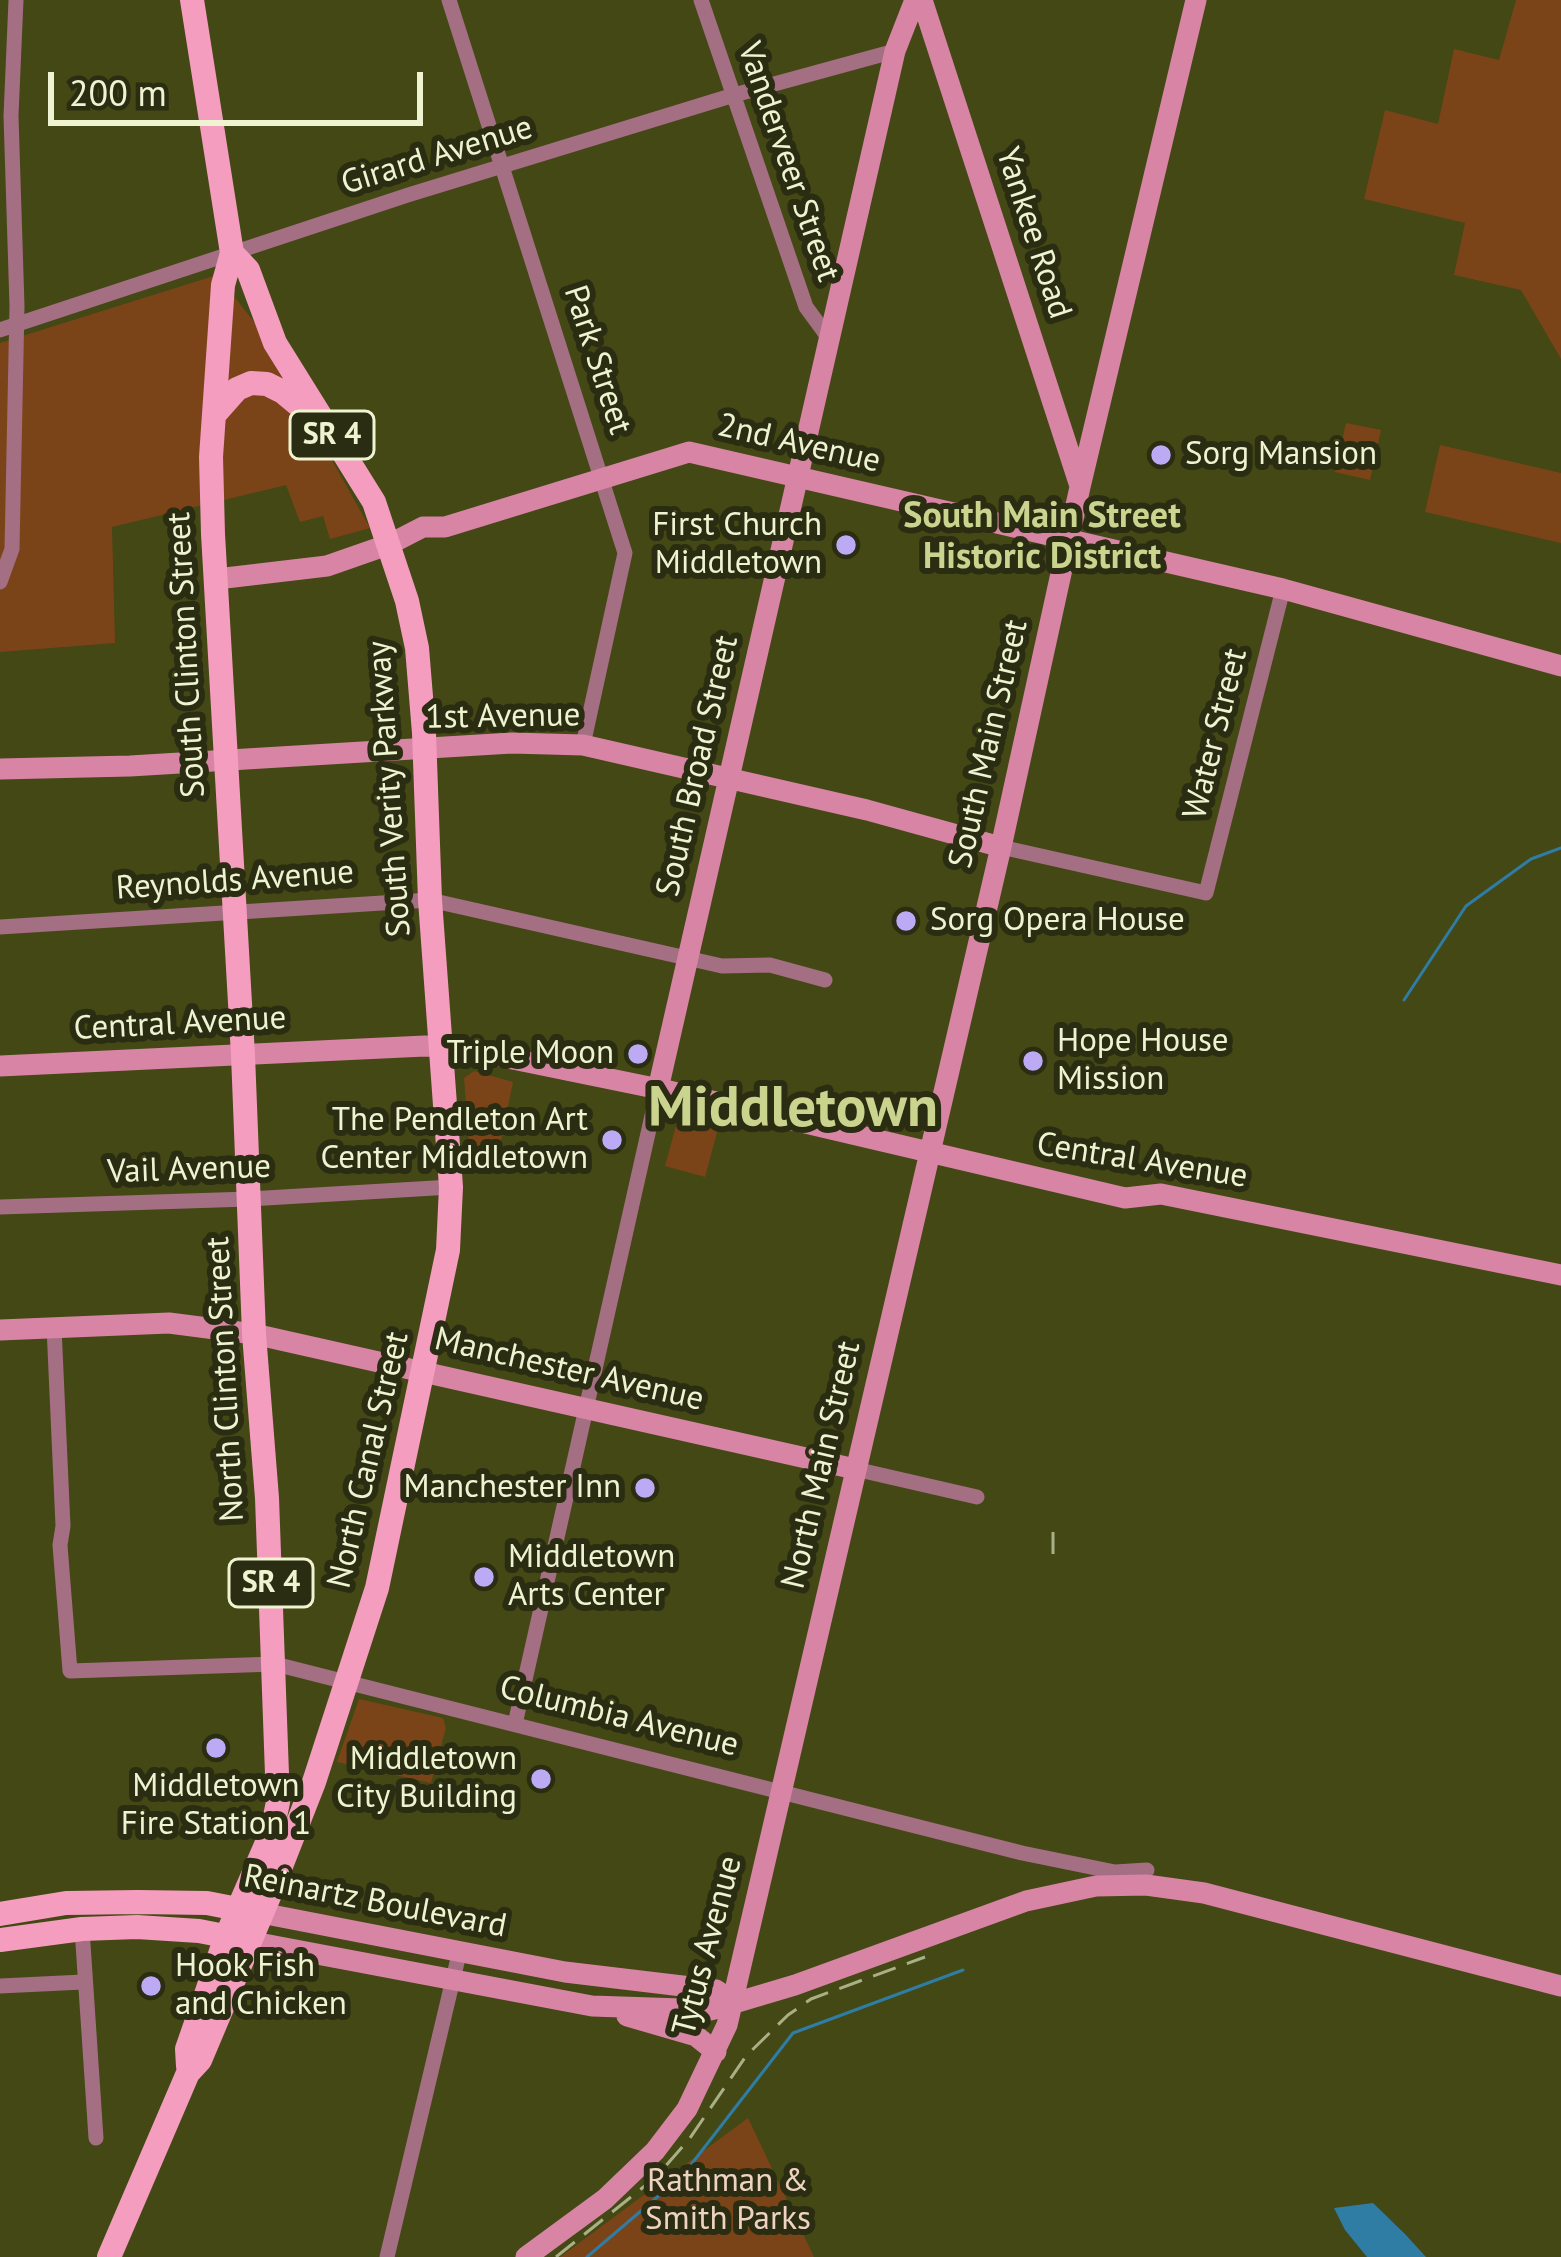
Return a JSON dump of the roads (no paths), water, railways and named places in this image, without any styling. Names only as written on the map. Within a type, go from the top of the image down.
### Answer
[{"type":"main road","name":"South Verity Parkway","points":[[192,0],[232,253],[248,270],[274,343],[374,502],[391,544],[416,648],[441,1046]]},
{"type":"main road","name":"South Clinton Street","points":[[232,253],[224,285],[211,483],[243,1054]]},
{"type":"main road","points":[[214,415],[237,389],[251,382],[267,384],[328,428]]},
{"type":"main road","name":"North Canal Street","points":[[237,1939],[314,1782],[377,1588],[448,1250],[451,1186],[441,1046]]},
{"type":"main road","name":"North Clinton Street","points":[[243,1054],[254,1334],[275,1664],[278,1811],[250,1911]]},
{"type":"main road","name":"Reinartz Boulevard","points":[[0,1914],[66,1904],[207,1904],[250,1911]]},
{"type":"main road","name":"Reinartz Boulevard","points":[[0,1940],[82,1929],[174,1928],[237,1939]]},
{"type":"main road","name":"SR 4","points":[[109,2257],[188,2073],[200,2060],[237,1939]]},
{"type":"street","points":[[0,582],[12,549],[8,327],[16,0]]},
{"type":"street","name":"Park Street","points":[[448,0],[625,553],[583,745]]},
{"type":"street","name":"Vanderveer Street","points":[[701,0],[806,307],[828,337]]},
{"type":"street","name":"South Broad Street","points":[[515,1724],[895,50],[919,0]]},
{"type":"street","name":"Yankee Road","points":[[919,0],[1080,487]]},
{"type":"street","name":"South Main Street","points":[[929,1153],[1196,0]]},
{"type":"street","name":"Girard Avenue","points":[[8,327],[734,95],[895,50]]},
{"type":"street","name":"2nd Avenue","points":[[217,578],[312,570],[391,544],[434,538],[445,527],[689,452],[1283,589],[1561,666]]},
{"type":"street","name":"Water Street","points":[[1206,893],[1283,589]]},
{"type":"street","name":"1st Avenue","points":[[0,770],[512,743],[583,745],[1206,893]]},
{"type":"street","name":"Reynolds Avenue","points":[[0,927],[430,900],[722,966],[770,965],[825,980]]},
{"type":"street","name":"Central Avenue","points":[[0,1066],[441,1046],[658,1089],[1125,1198],[1161,1194],[1561,1275]]},
{"type":"street","name":"North Main Street","points":[[781,1792],[929,1153]]},
{"type":"street","name":"Vail Avenue","points":[[0,1207],[451,1186]]},
{"type":"street","name":"Manchester Avenue","points":[[0,1330],[169,1323],[254,1334],[976,1497]]},
{"type":"street","name":"Columbia Avenue","points":[[54,1327],[61,1566],[70,1671],[275,1664],[1022,1852],[1147,1878],[1561,1986]]},
{"type":"street","name":"Tytus Avenue","points":[[526,2257],[605,2199],[642,2165],[687,2109],[716,2052],[734,2001],[781,1792]]},
{"type":"street","name":"Reinartz Boulevard","points":[[237,1939],[592,2006],[711,2010],[1043,1896],[1147,1878]]},
{"type":"street","name":"Reinartz Boulevard","points":[[250,1911],[565,1972],[716,1990],[734,2001]]},
{"type":"street","points":[[82,1929],[96,2138]]},
{"type":"street","points":[[387,2257],[459,1954]]},
{"type":"street","points":[[0,1986],[83,1982]]},
{"type":"street","points":[[592,2006],[696,2036],[716,2052]]},
{"type":"water","points":[[1373,2203],[1426,2257],[1367,2257],[1334,2208]]},
{"type":"waterway","points":[[1404,1000],[1466,906],[1531,859],[1561,848]]},
{"type":"waterway","points":[[587,2257],[683,2175],[793,2033],[963,1970]]},
{"type":"railway","points":[[1053,1532],[1053,1554]]},
{"type":"railway","points":[[556,2257],[656,2177],[690,2138],[746,2056],[788,2015],[811,1999],[925,1957]]},
{"type":"place","name":"Sorg Mansion","points":[[1161,455]]},
{"type":"place","name":"First Church Middletown","points":[[846,545]]},
{"type":"place","name":"Sorg Opera House","points":[[906,921]]},
{"type":"place","name":"Triple Moon","points":[[638,1054]]},
{"type":"place","name":"Hope House Mission","points":[[1033,1061]]},
{"type":"place","name":"The Pendleton Art Center Middletown","points":[[612,1140]]},
{"type":"place","name":"Manchester Inn","points":[[645,1488]]},
{"type":"place","name":"Middletown Arts Center","points":[[484,1577]]},
{"type":"place","name":"Middletown Fire Station 1","points":[[216,1748]]},
{"type":"place","name":"Middletown City Building","points":[[541,1779]]},
{"type":"place","name":"Hook Fish and Chicken","points":[[151,1986]]},
{"type":"district","name":"South Main Street Historic District","points":[[1042,538]]},
{"type":"district","name":"Middletown","points":[[793,1110]]},
{"type":"park label","name":"Rathman & Smith Parks","points":[[728,2201]]}]
